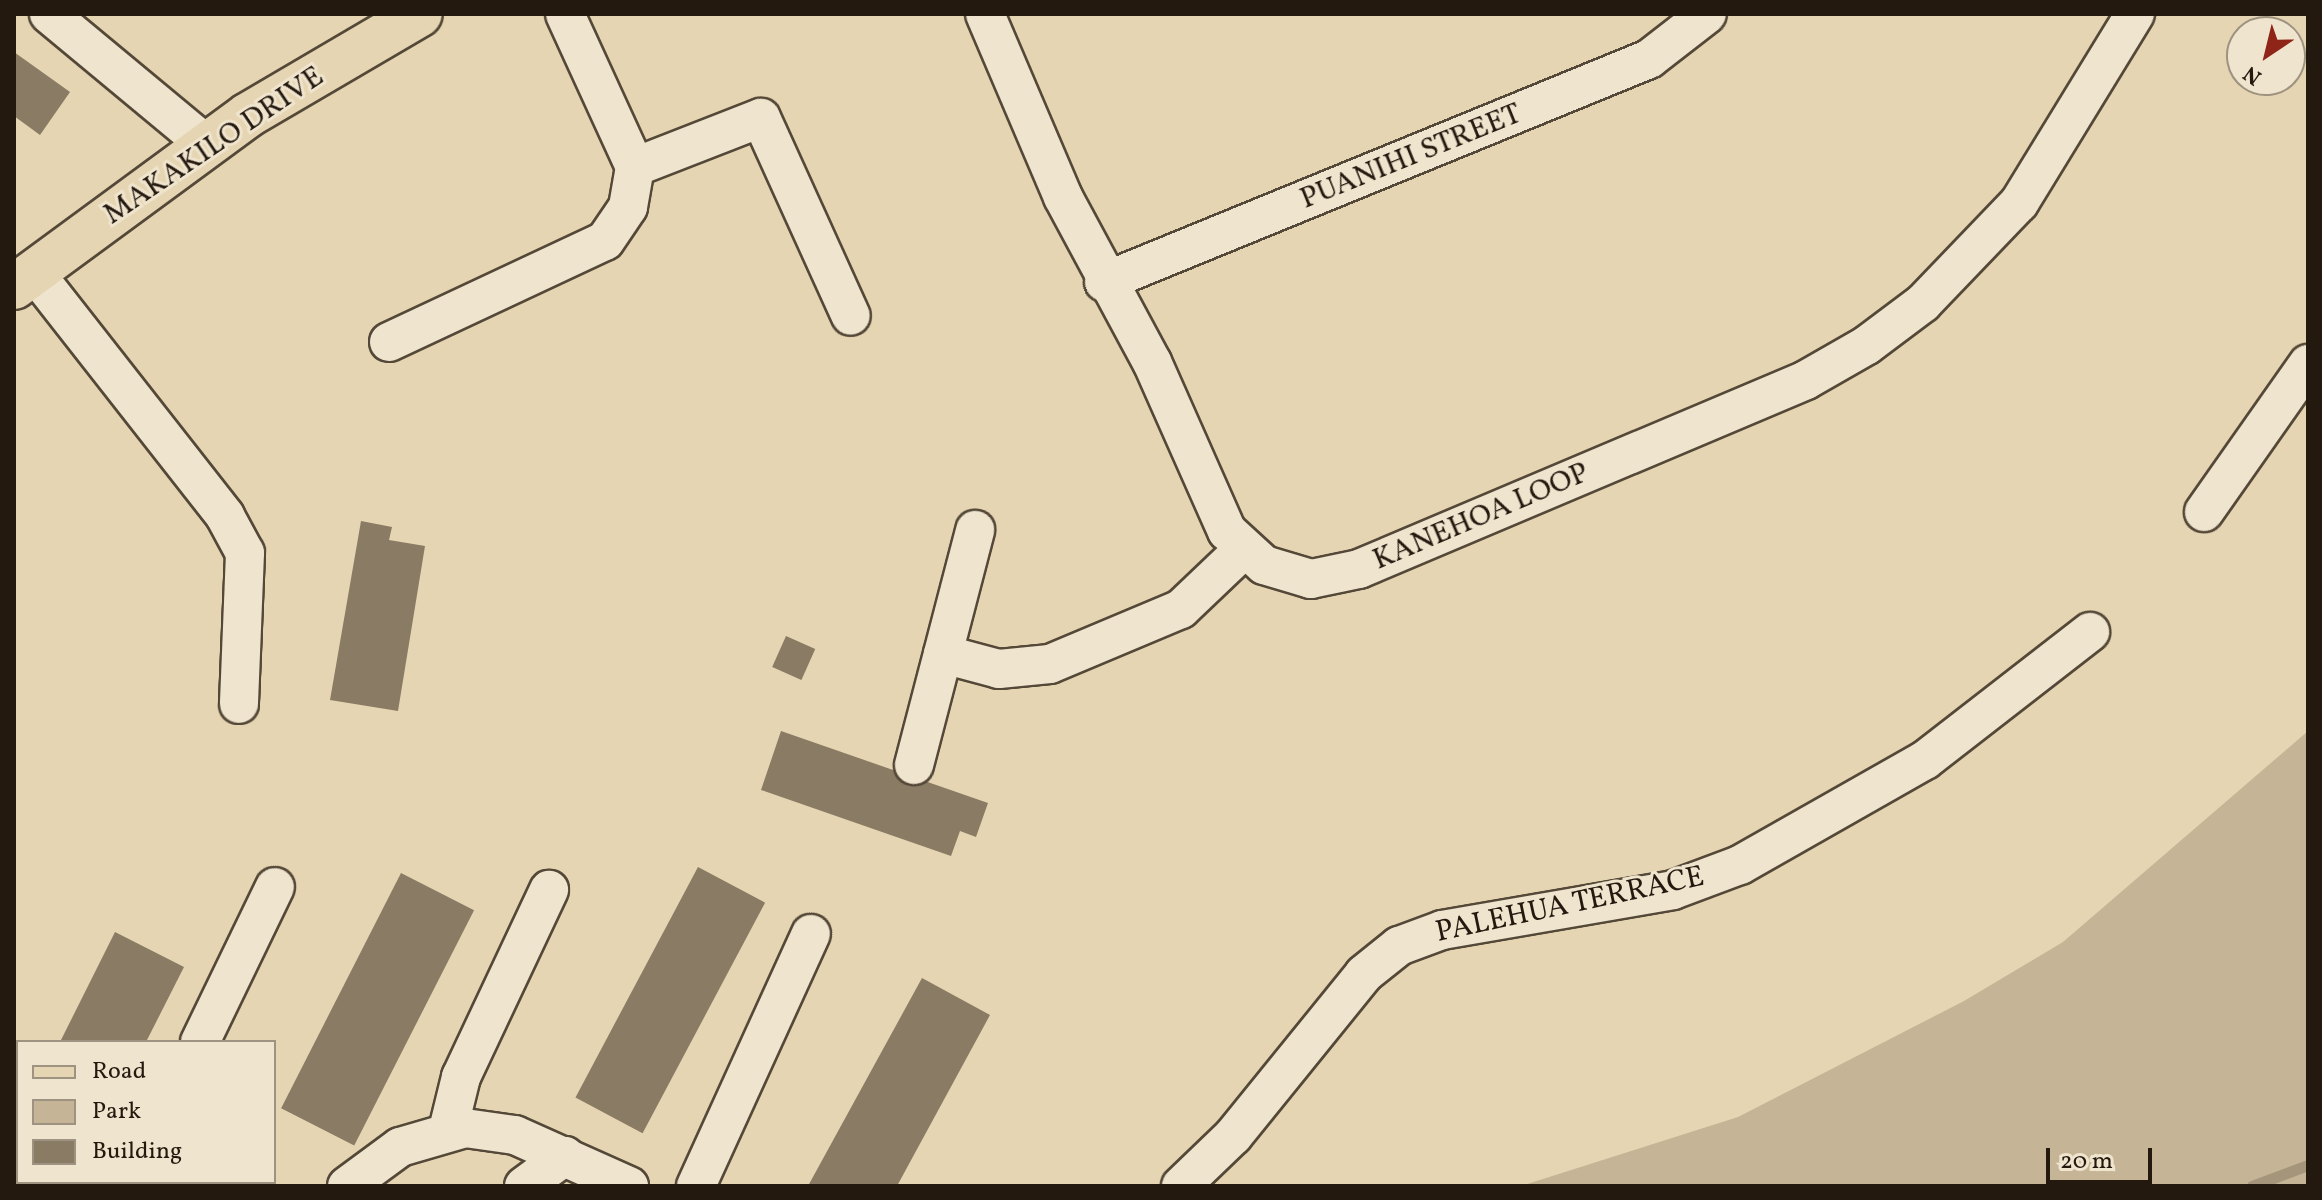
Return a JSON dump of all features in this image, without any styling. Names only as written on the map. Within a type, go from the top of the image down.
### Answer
[{"type":"main road","name":"MAKAKILO DRIVE","points":[[24,280],[207,145],[420,14]]},
{"type":"street","points":[[49,14],[207,145]]},
{"type":"street","points":[[389,342],[605,241],[628,207],[635,167],[565,14]]},
{"type":"street","name":"KANEHOA LOOP","points":[[985,14],[1104,282],[1152,362],[1221,521],[1243,550],[1299,577],[1348,573],[1806,380],[1867,345],[1963,265],[2019,203],[2135,14]]},
{"type":"street","name":"PUANIHI STREET","points":[[1104,282],[1649,59],[1707,14]]},
{"type":"street","points":[[635,167],[761,118],[851,316]]},
{"type":"street","points":[[24,280],[225,516],[245,553],[239,704]]},
{"type":"street","points":[[2204,512],[2308,364]]},
{"type":"street","points":[[914,765],[975,530]]},
{"type":"street","points":[[943,654],[999,669],[1050,664],[1181,609],[1243,550]]},
{"type":"street","name":"PALEHUA TERRACE","points":[[1181,1186],[1233,1136],[1364,974],[1399,946],[1442,930],[1673,890],[1740,865],[1925,760],[2090,632]]},
{"type":"street","points":[[201,1040],[275,887]]},
{"type":"street","points":[[448,1130],[461,1077],[549,890]]},
{"type":"street","points":[[696,1186],[811,934]]},
{"type":"street","points":[[347,1186],[400,1147],[448,1130],[507,1133],[629,1186]]},
{"type":"street","points":[[524,1186],[565,1156]]},
{"type":"green space","points":[[2308,731],[2308,1186],[1521,1186],[1738,1117],[1964,1001],[2063,942]]},
{"type":"building","points":[[14,52],[70,92],[40,135],[14,116]]},
{"type":"building","points":[[361,521],[392,527],[389,540],[425,546],[398,711],[330,700]]},
{"type":"building","points":[[786,636],[815,649],[801,680],[772,667]]},
{"type":"building","points":[[781,731],[988,803],[976,837],[960,831],[951,856],[761,790]]},
{"type":"building","points":[[698,867],[765,903],[643,1133],[575,1097]]},
{"type":"building","points":[[401,873],[474,910],[354,1145],[281,1108]]},
{"type":"building","points":[[115,932],[184,967],[147,1040],[61,1040]]},
{"type":"building","points":[[922,978],[990,1015],[897,1186],[808,1186]]},
{"type":"building","points":[[154,1184],[196,1184],[194,1186]]},
{"type":"waterway","points":[[2252,1186],[2308,1165]]}]
